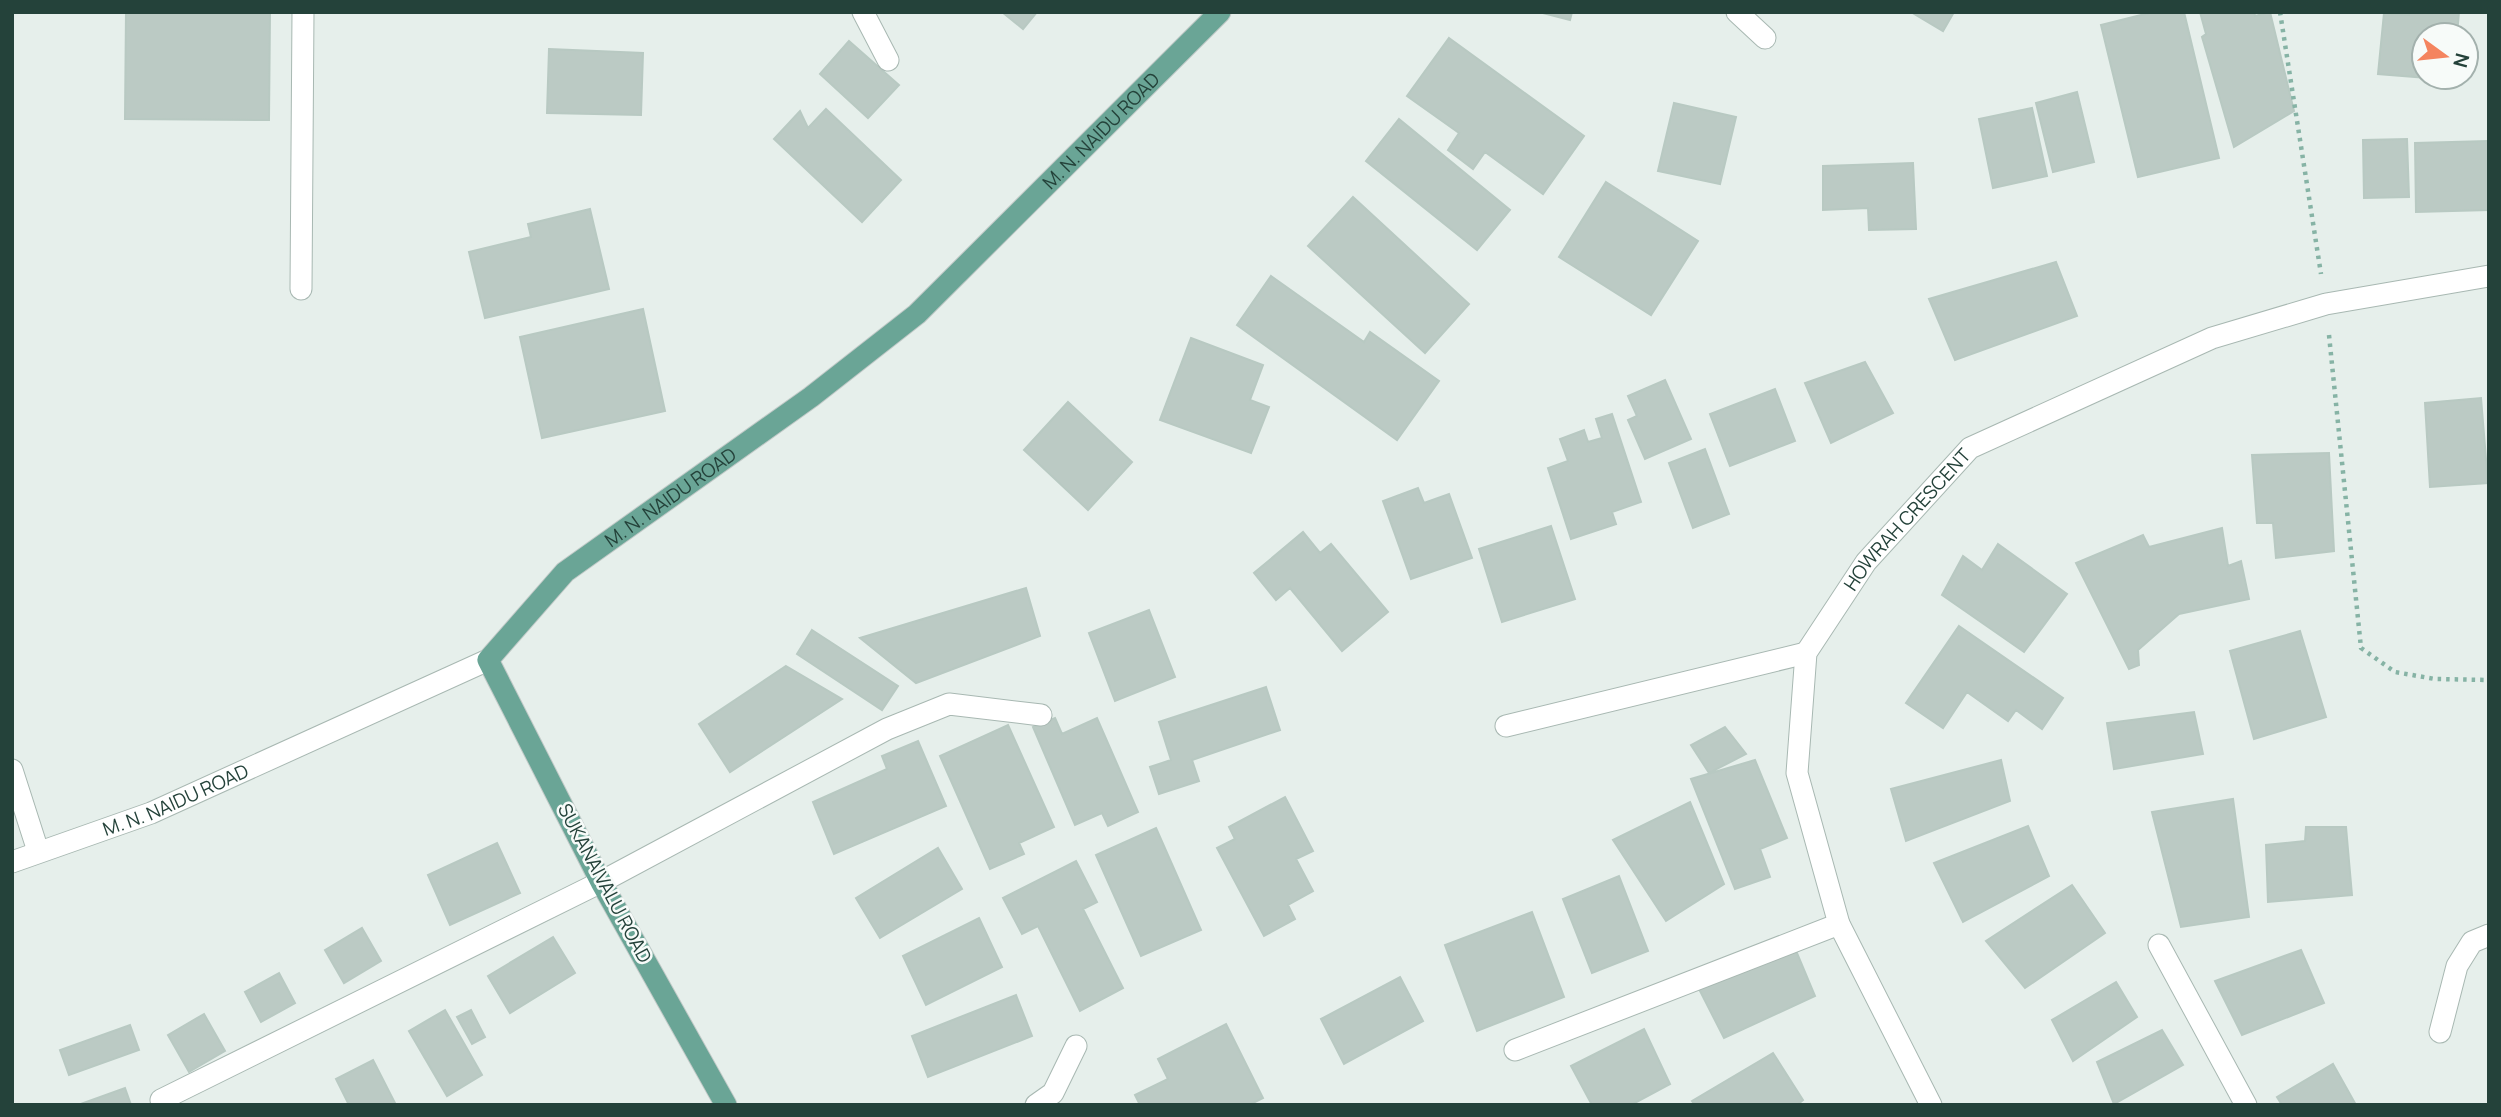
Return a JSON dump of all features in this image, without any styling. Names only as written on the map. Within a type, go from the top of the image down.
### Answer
[{"type":"main road","name":"M. N. NAIDU ROAD","points":[[488,660],[565,572],[811,397],[917,314],[1220,12]]},
{"type":"main road","name":"SUKANAIVALU ROAD","points":[[488,660],[601,882],[726,1105]]},
{"type":"street","points":[[301,289],[303,12]]},
{"type":"street","points":[[863,12],[888,60]]},
{"type":"street","points":[[1737,12],[1765,38]]},
{"type":"street","name":"HOWRAH CRESCENT","points":[[1931,1105],[1839,925],[1797,773],[1806,653],[1866,562],[1970,448],[2212,338],[2326,304],[2489,276]]},
{"type":"street","points":[[1506,726],[1806,653]]},
{"type":"street","name":"M. N. NAIDU ROAD","points":[[12,862],[150,813],[488,660]]},
{"type":"street","points":[[161,1100],[601,882],[887,729],[949,704],[1041,715]]},
{"type":"street","points":[[12,770],[38,851]]},
{"type":"street","points":[[1515,1050],[1839,925]]},
{"type":"street","points":[[2440,1032],[2457,966],[2472,942],[2489,935]]},
{"type":"street","points":[[2159,945],[2246,1105]]},
{"type":"street","points":[[1036,1105],[1053,1093],[1076,1046]]},
{"type":"path","points":[[2280,12],[2326,304],[2361,648],[2395,672],[2435,679],[2489,680]]},
{"type":"building","points":[[126,12],[270,12],[269,120],[125,119]]},
{"type":"building","points":[[1002,12],[1037,12],[1023,29]]},
{"type":"building","points":[[1539,12],[1572,12],[1570,20]]},
{"type":"building","points":[[1911,12],[1954,12],[1943,31]]},
{"type":"building","points":[[2153,12],[2184,12],[2219,158],[2138,177],[2101,25]]},
{"type":"building","points":[[2200,12],[2254,12],[2255,16],[2270,12],[2294,111],[2234,147],[2202,37],[2206,34]]},
{"type":"building","points":[[2409,12],[2459,12],[2458,21],[2410,21],[2410,77],[2378,74],[2384,13],[2409,15]]},
{"type":"building","points":[[1449,38],[1584,136],[1543,194],[1485,152],[1473,169],[1448,150],[1459,133],[1407,96]]},
{"type":"building","points":[[849,41],[899,85],[868,118],[820,74]]},
{"type":"building","points":[[549,49],[643,53],[641,115],[547,113]]},
{"type":"building","points":[[2077,92],[2094,162],[2053,172],[2036,103]]},
{"type":"building","points":[[1674,103],[1736,117],[1720,184],[1658,171]]},
{"type":"building","points":[[2032,108],[2047,176],[1993,188],[1979,119]]},
{"type":"building","points":[[826,109],[901,180],[862,222],[774,139],[800,111],[808,128]]},
{"type":"building","points":[[1399,119],[1510,210],[1477,250],[1366,161]]},
{"type":"building","points":[[2407,139],[2409,197],[2364,198],[2363,140]]},
{"type":"building","points":[[2488,141],[2489,210],[2416,212],[2415,143]]},
{"type":"building","points":[[1913,163],[1916,229],[1869,230],[1868,208],[1823,210],[1823,166]]},
{"type":"building","points":[[1606,182],[1698,241],[1651,315],[1559,257]]},
{"type":"building","points":[[1353,197],[1469,304],[1425,353],[1308,246]]},
{"type":"building","points":[[590,209],[609,289],[485,318],[469,252],[531,237],[528,224]]},
{"type":"building","points":[[2056,262],[2077,316],[1955,360],[1929,299]]},
{"type":"building","points":[[1271,276],[1364,342],[1370,332],[1439,381],[1397,440],[1237,325]]},
{"type":"building","points":[[643,309],[665,411],[542,438],[520,337]]},
{"type":"building","points":[[1191,338],[1263,365],[1250,400],[1269,407],[1251,453],[1160,420]]},
{"type":"building","points":[[1865,362],[1893,413],[1831,443],[1805,383]]},
{"type":"building","points":[[1665,380],[1691,439],[1645,459],[1628,420],[1637,416],[1628,396]]},
{"type":"building","points":[[1775,389],[1795,441],[1730,466],[1710,414]]},
{"type":"building","points":[[2481,398],[2488,483],[2430,487],[2425,403]]},
{"type":"building","points":[[1068,402],[1132,462],[1088,510],[1024,450]]},
{"type":"building","points":[[1612,414],[1641,502],[1612,512],[1616,524],[1571,539],[1548,468],[1568,461],[1560,439],[1584,430],[1588,442],[1602,438],[1596,419]]},
{"type":"building","points":[[1705,449],[1729,514],[1693,528],[1669,463]]},
{"type":"building","points":[[2329,453],[2334,551],[2276,558],[2273,523],[2257,523],[2252,455]]},
{"type":"building","points":[[1418,488],[1424,503],[1449,494],[1472,558],[1411,579],[1383,501]]},
{"type":"building","points":[[1551,526],[1575,599],[1502,622],[1479,549]]},
{"type":"building","points":[[2222,528],[2228,566],[2241,561],[2249,599],[2179,614],[2138,650],[2139,665],[2129,669],[2076,563],[2143,535],[2149,547]]},
{"type":"building","points":[[1303,532],[1320,553],[1331,544],[1388,612],[1342,651],[1290,588],[1276,600],[1254,573]]},
{"type":"building","points":[[1998,544],[2067,594],[2024,652],[1942,595],[1963,556],[1982,570]]},
{"type":"building","points":[[1026,588],[1040,636],[916,683],[860,638]]},
{"type":"building","points":[[1149,610],[1175,677],[1115,701],[1089,633]]},
{"type":"building","points":[[1959,626],[2063,698],[2042,729],[2016,710],[2008,721],[1967,692],[1943,728],[1906,703]]},
{"type":"building","points":[[812,630],[898,686],[882,710],[797,654]]},
{"type":"building","points":[[2300,631],[2326,717],[2254,739],[2230,651]]},
{"type":"building","points":[[786,666],[842,699],[730,772],[699,724]]},
{"type":"building","points":[[1266,687],[1280,730],[1192,760],[1199,781],[1159,794],[1150,767],[1171,760],[1159,722]]},
{"type":"building","points":[[2194,712],[2203,754],[2114,769],[2107,723]]},
{"type":"building","points":[[1055,718],[1062,734],[1097,718],[1138,812],[1108,826],[1102,813],[1075,825],[1033,727]]},
{"type":"building","points":[[1008,725],[1054,827],[1019,843],[1024,854],[990,869],[940,756]]},
{"type":"building","points":[[1725,727],[1746,754],[1709,773],[1691,745]]},
{"type":"building","points":[[918,741],[946,806],[834,854],[813,802],[887,769],[882,756]]},
{"type":"building","points":[[1755,760],[1787,838],[1760,849],[1770,877],[1735,889],[1691,779]]},
{"type":"building","points":[[2001,760],[2010,801],[1906,841],[1891,789]]},
{"type":"building","points":[[1285,797],[1313,851],[1296,859],[1313,891],[1288,905],[1295,919],[1264,936],[1217,848],[1235,839],[1229,827]]},
{"type":"building","points":[[2233,799],[2249,917],[2181,927],[2152,812]]},
{"type":"building","points":[[1690,802],[1724,884],[1666,921],[1613,840]]},
{"type":"building","points":[[2028,826],[2049,876],[1963,922],[1934,863]]},
{"type":"building","points":[[2306,827],[2346,827],[2352,895],[2268,902],[2266,845],[2305,841]]},
{"type":"building","points":[[1156,828],[1201,930],[1141,956],[1096,855]]},
{"type":"building","points":[[497,843],[520,893],[450,925],[428,875]]},
{"type":"building","points":[[938,848],[962,889],[880,938],[856,898]]},
{"type":"building","points":[[1076,861],[1097,902],[1083,909],[1123,988],[1080,1011],[1038,926],[1022,934],[1003,898]]},
{"type":"building","points":[[1619,876],[1648,951],[1592,973],[1563,899]]},
{"type":"building","points":[[2072,885],[2105,933],[2025,988],[1986,941]]},
{"type":"building","points":[[1532,912],[1564,997],[1477,1031],[1445,945]]},
{"type":"building","points":[[979,918],[1002,967],[926,1005],[903,956]]},
{"type":"building","points":[[362,928],[381,961],[344,983],[325,950]]},
{"type":"building","points":[[553,937],[575,973],[510,1013],[488,976]]},
{"type":"building","points":[[1794,946],[1815,996],[1724,1038],[1698,987]]},
{"type":"building","points":[[2301,950],[2324,1003],[2242,1035],[2215,981]]},
{"type":"building","points":[[279,973],[295,1003],[261,1022],[245,992]]},
{"type":"building","points":[[1400,977],[1423,1021],[1344,1064],[1321,1019]]},
{"type":"building","points":[[2116,982],[2137,1017],[2073,1061],[2052,1020]]},
{"type":"building","points":[[1016,995],[1032,1036],[928,1077],[912,1036]]},
{"type":"building","points":[[445,1010],[482,1075],[447,1096],[409,1031]]},
{"type":"building","points":[[471,1010],[485,1037],[472,1044],[457,1017]]},
{"type":"building","points":[[204,1014],[225,1051],[189,1072],[168,1035]]},
{"type":"building","points":[[1226,1024],[1263,1098],[1249,1105],[1140,1105],[1135,1095],[1168,1079],[1158,1059]]},
{"type":"building","points":[[130,1025],[139,1050],[69,1075],[60,1050]]},
{"type":"building","points":[[1644,1029],[1670,1084],[1631,1105],[1592,1105],[1571,1066]]},
{"type":"building","points":[[2162,1030],[2183,1065],[2114,1104],[2097,1062]]},
{"type":"building","points":[[1773,1053],[1803,1100],[1797,1105],[1695,1105],[1692,1101]]},
{"type":"building","points":[[373,1060],[396,1105],[349,1105],[336,1079]]},
{"type":"building","points":[[2333,1064],[2356,1105],[2282,1105],[2277,1097]]},
{"type":"building","points":[[125,1088],[131,1105],[78,1105]]}]
